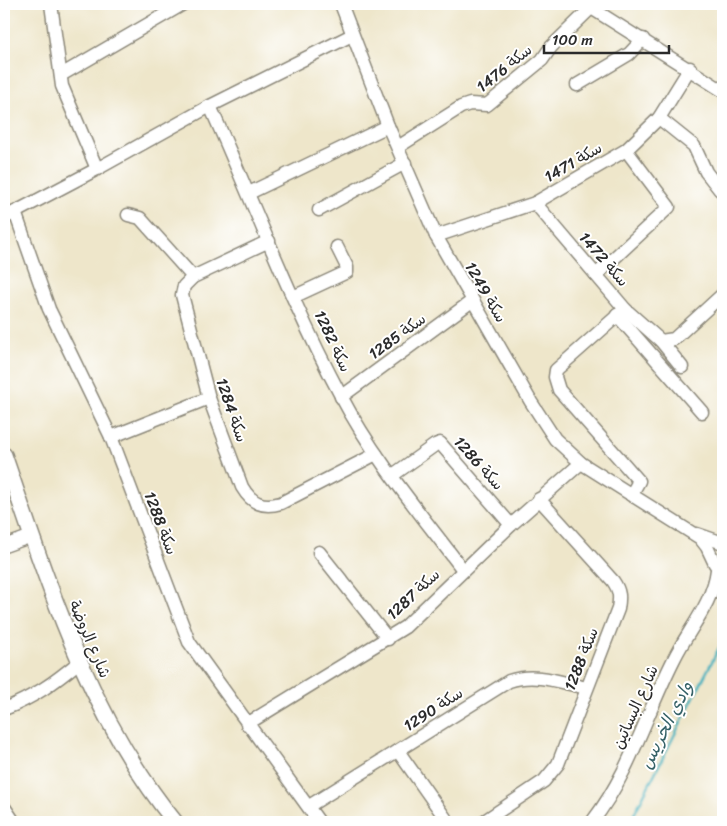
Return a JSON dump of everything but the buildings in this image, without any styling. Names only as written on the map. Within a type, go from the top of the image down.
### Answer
[{"type":"main road","name":"شارع الروضة","points":[[4,454],[79,662],[133,765],[175,822]]},
{"type":"street","points":[[52,4],[61,75],[68,101],[97,169]]},
{"type":"street","name":"سكة 1249","points":[[341,4],[388,126],[436,236],[472,301],[555,439],[581,463],[688,530],[704,543],[718,571]]},
{"type":"street","name":"سكة 1476","points":[[398,147],[461,107],[470,104],[487,105],[542,60],[551,47],[593,8],[612,4]]},
{"type":"street","points":[[61,75],[175,6]]},
{"type":"street","points":[[593,8],[690,68],[723,91]]},
{"type":"street","points":[[10,215],[210,106],[352,36]]},
{"type":"street","points":[[577,85],[629,54],[643,39]]},
{"type":"street","name":"سكة 1471","points":[[436,236],[534,203],[626,150],[659,118],[690,68]]},
{"type":"street","name":"سكة 1282","points":[[210,106],[294,297],[341,397],[376,454],[464,570]]},
{"type":"street","points":[[659,118],[694,146],[706,172],[720,190]]},
{"type":"street","points":[[249,193],[388,126]]},
{"type":"street","points":[[596,275],[669,207],[626,150]]},
{"type":"street","points":[[319,210],[405,163]]},
{"type":"street","name":"سكة 1472","points":[[534,203],[596,275],[621,312],[656,338],[682,367]]},
{"type":"street","name":"سكة 1288","points":[[10,215],[49,309],[111,438],[189,642],[247,724],[309,806],[318,822]]},
{"type":"street","points":[[128,215],[140,218],[194,277],[269,241]]},
{"type":"street","points":[[294,297],[347,272],[347,266],[337,247]]},
{"type":"street","name":"سكة 1284","points":[[194,277],[184,286],[182,294],[209,398],[242,487],[248,496],[257,504],[269,506],[281,503],[376,454]]},
{"type":"street","points":[[656,338],[674,339],[723,294]]},
{"type":"street","name":"سكة 1285","points":[[341,397],[472,301]]},
{"type":"street","points":[[631,495],[639,481],[559,390],[555,378],[556,370],[621,312],[702,412]]},
{"type":"street","points":[[111,438],[209,398]]},
{"type":"street","name":"سكة 1286","points":[[393,475],[440,443],[511,525]]},
{"type":"street","name":"سكة 1287","points":[[247,724],[405,627],[511,525],[581,463]]},
{"type":"street","name":"سكة 1288","points":[[483,822],[552,772],[562,755],[586,688],[618,609],[620,597],[618,589],[539,499]]},
{"type":"street","name":"سكة 1249","points":[[688,530],[723,543]]},
{"type":"street","points":[[4,546],[32,536]]},
{"type":"street","name":"شارع البساتين","points":[[592,822],[605,805],[628,765],[673,661],[712,591],[718,571],[719,552],[723,548]]},
{"type":"street","points":[[320,552],[388,638]]},
{"type":"street","name":"شارع البساتين","points":[[706,603],[723,589]]},
{"type":"street","points":[[4,709],[22,702],[52,685],[79,662]]},
{"type":"street","name":"سكة 1290","points":[[309,806],[497,687],[518,678],[538,677],[586,688]]},
{"type":"street","points":[[398,751],[448,822]]},
{"type":"street","points":[[4,807],[14,822]]},
{"type":"waterway","name":"وادي الخريس","points":[[630,822],[723,640]]}]
